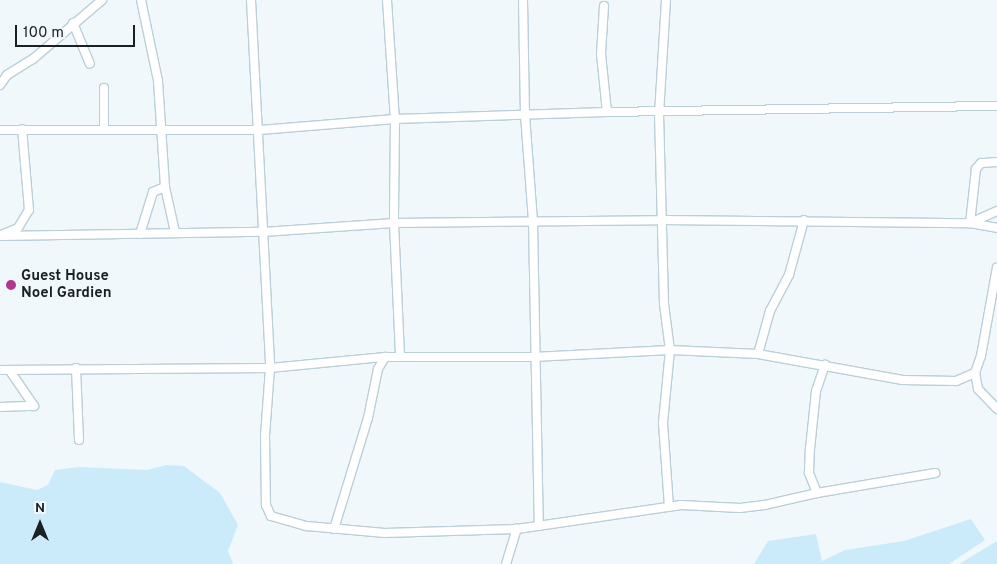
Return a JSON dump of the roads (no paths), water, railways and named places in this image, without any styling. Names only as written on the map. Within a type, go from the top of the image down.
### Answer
[{"type":"street","points":[[0,85],[8,75],[33,59],[102,0]]},
{"type":"street","points":[[141,0],[158,80],[163,127],[165,187],[174,232]]},
{"type":"street","points":[[251,0],[260,130],[270,368],[265,436],[268,513],[279,519],[334,529],[385,533],[517,529],[669,507],[740,508],[935,473]]},
{"type":"street","points":[[387,0],[394,119],[394,224],[400,357]]},
{"type":"street","points":[[523,0],[525,115],[533,222],[533,357],[539,526]]},
{"type":"street","points":[[666,0],[659,113],[664,304],[670,350],[662,423],[669,507]]},
{"type":"street","points":[[604,6],[601,54],[607,112]]},
{"type":"street","points":[[73,23],[90,64]]},
{"type":"street","points":[[104,88],[104,128]]},
{"type":"street","points":[[0,130],[163,127],[260,130],[394,119],[607,112],[659,113],[997,106]]},
{"type":"street","points":[[0,236],[18,228],[29,210],[22,129]]},
{"type":"street","points":[[970,223],[976,168],[981,163],[997,162]]},
{"type":"street","points":[[140,234],[153,192],[165,187]]},
{"type":"street","points":[[970,223],[997,212]]},
{"type":"street","points":[[0,236],[263,232],[394,224],[661,220],[970,223],[997,228]]},
{"type":"street","points":[[758,354],[770,311],[789,276],[804,220]]},
{"type":"street","points":[[997,266],[987,327],[975,373],[978,389],[997,409]]},
{"type":"street","points":[[0,370],[270,368],[385,357],[533,357],[670,350],[758,354],[903,380],[956,381],[975,373]]},
{"type":"street","points":[[334,529],[368,418],[378,369],[385,357]]},
{"type":"street","points":[[817,493],[809,473],[810,449],[816,391],[824,365]]},
{"type":"street","points":[[76,368],[79,440]]},
{"type":"street","points":[[0,408],[34,406],[10,371]]},
{"type":"street","points":[[506,564],[517,529]]},
{"type":"place","name":"Guest House Noel Gardien","points":[[11,285]]}]
